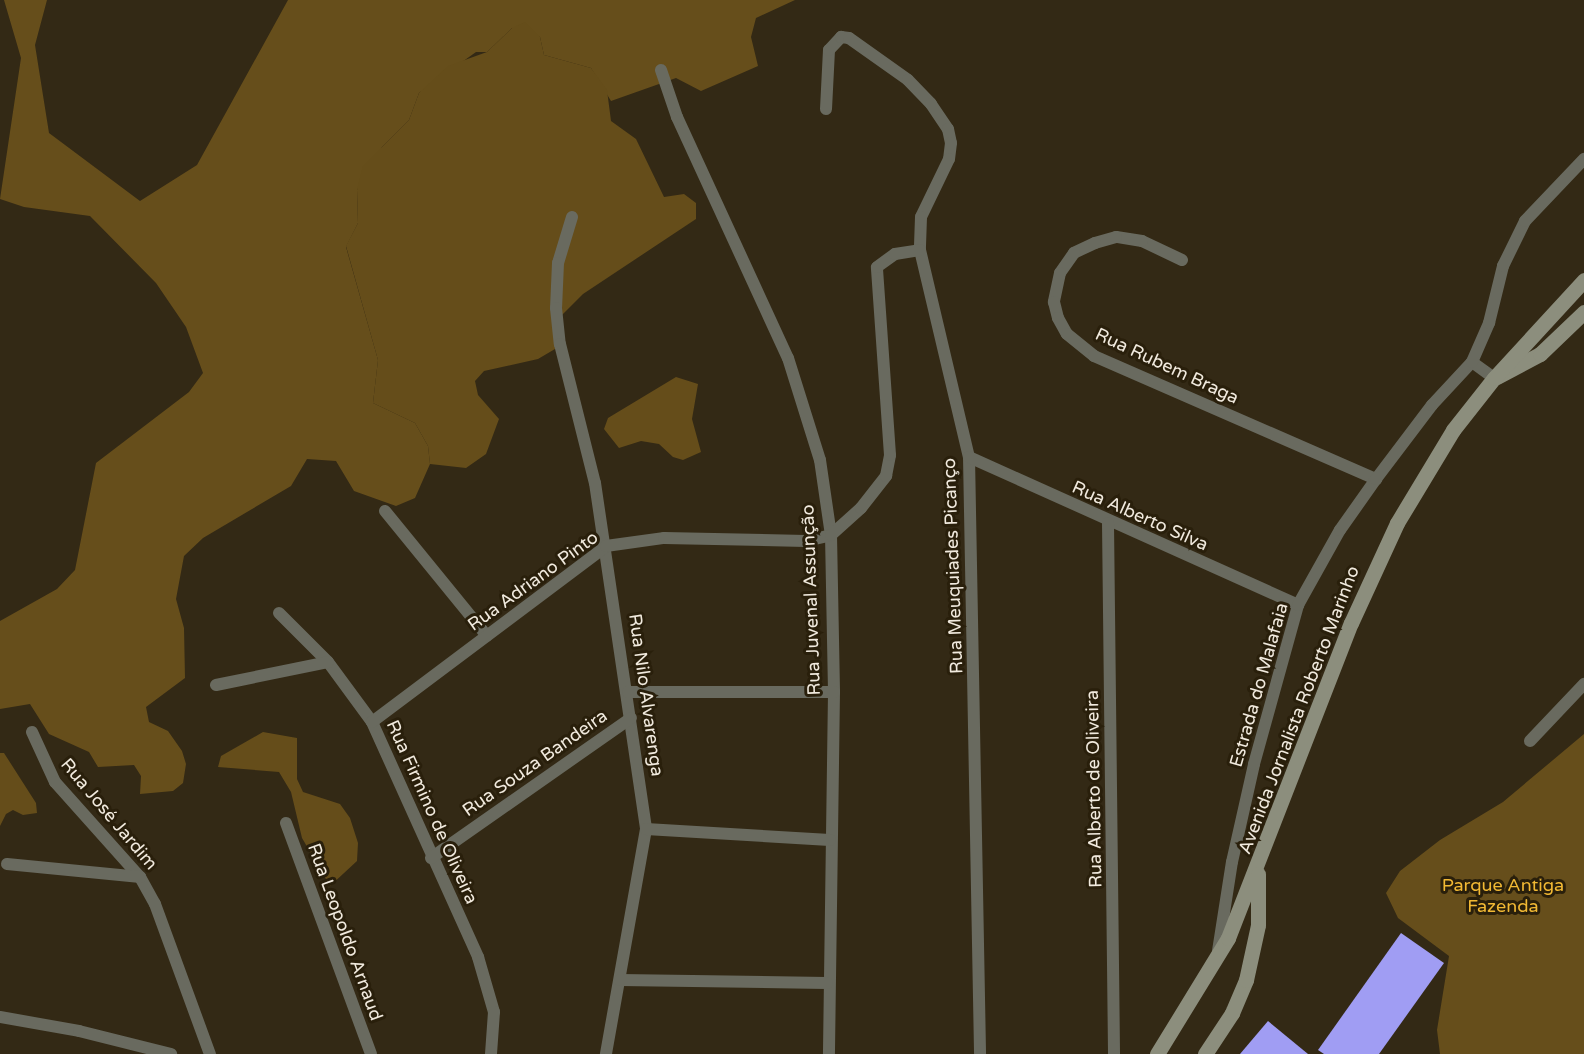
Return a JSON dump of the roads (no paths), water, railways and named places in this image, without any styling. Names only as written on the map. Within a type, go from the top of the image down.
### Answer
[{"type":"main road","name":"Avenida Jornalista Roberto Marinho","points":[[1157,1054],[1216,961],[1258,868],[1327,683],[1377,563],[1427,470],[1494,378],[1584,280]]},
{"type":"main road","points":[[1494,378],[1508,375],[1540,354],[1584,312]]},
{"type":"main road","points":[[1205,1054],[1232,1013],[1253,956],[1258,868]]},
{"type":"street","name":"Rua Meuquiades Picanço","points":[[826,109],[829,50],[841,37],[859,42],[908,80],[931,104],[948,129],[951,143],[949,159],[921,217],[920,250],[969,458],[980,1054]]},
{"type":"street","name":"Rua Juvenal Assunção","points":[[662,70],[677,117],[788,358],[807,409],[820,460],[831,535],[834,692],[827,983],[829,1054]]},
{"type":"street","name":"Estrada do Malafaia","points":[[1216,961],[1232,862],[1254,764],[1298,605],[1340,530],[1376,479],[1432,405],[1472,362],[1489,323],[1512,242],[1547,194],[1584,159]]},
{"type":"street","name":"Rua Nilo Alvarenga","points":[[572,217],[555,288],[560,344],[595,483],[628,692],[646,829],[606,1054]]},
{"type":"street","name":"Rua Rubem Braga","points":[[1182,260],[1142,241],[1116,237],[1095,243],[1074,253],[1060,273],[1054,302],[1058,318],[1067,334],[1094,356],[1376,479]]},
{"type":"street","points":[[831,535],[879,489],[891,455],[877,267],[895,254],[920,250]]},
{"type":"street","points":[[1472,362],[1494,378]]},
{"type":"street","name":"Rua Alberto Silva","points":[[969,458],[1108,523],[1298,605]]},
{"type":"street","points":[[385,511],[487,636]]},
{"type":"street","name":"Rua Alberto de Oliveira","points":[[1108,523],[1114,1054]]},
{"type":"street","name":"Rua Adriano Pinto","points":[[372,722],[606,546],[664,538],[781,542],[831,535]]},
{"type":"street","name":"Rua Firmino de Oliveira","points":[[279,613],[327,662],[372,722],[430,858],[478,957],[490,989],[494,1012],[490,1054]]},
{"type":"street","points":[[216,685],[327,662]]},
{"type":"street","points":[[1530,741],[1584,684]]},
{"type":"street","points":[[628,692],[834,692]]},
{"type":"street","name":"Rua Souza Bandeira","points":[[430,858],[631,718]]},
{"type":"street","name":"Rua José Jardim","points":[[32,732],[55,782],[140,877],[172,943],[210,1054]]},
{"type":"street","name":"Rua Leopoldo Arnaud","points":[[286,823],[371,1054]]},
{"type":"street","points":[[646,829],[830,840]]},
{"type":"street","points":[[7,864],[140,877]]},
{"type":"street","points":[[620,980],[827,983]]},
{"type":"street","points":[[0,1017],[79,1031],[171,1054]]},
{"type":"park label","name":"Parque Antiga Fazenda","points":[[1503,896]]}]
